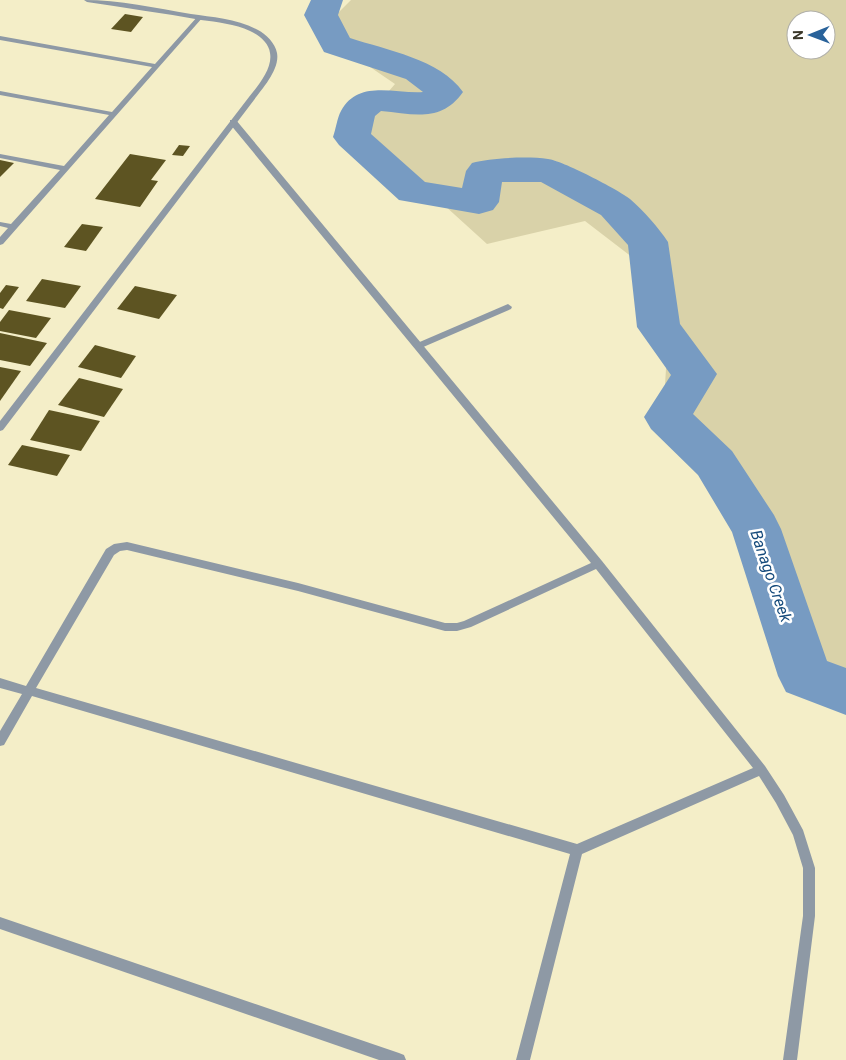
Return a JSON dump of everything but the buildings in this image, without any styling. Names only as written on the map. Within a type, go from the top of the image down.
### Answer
[{"type":"street","points":[[0,428],[267,76],[274,53],[269,43],[259,33],[235,24],[87,0]]},
{"type":"street","points":[[0,242],[200,17]]},
{"type":"street","points":[[0,38],[156,66]]},
{"type":"street","points":[[0,93],[113,114]]},
{"type":"street","points":[[233,122],[598,564],[761,770],[780,799],[799,834],[809,868],[809,916],[790,1060]]},
{"type":"street","points":[[0,156],[64,168]]},
{"type":"street","points":[[0,224],[13,227]]},
{"type":"street","points":[[418,346],[508,307]]},
{"type":"street","points":[[0,740],[110,552],[118,548],[127,546],[298,587],[445,627],[457,627],[468,624],[598,564]]},
{"type":"street","points":[[0,683],[577,850],[761,770]]},
{"type":"street","points":[[523,1060],[577,850]]},
{"type":"street","points":[[0,923],[400,1060]]},
{"type":"shaded area","points":[[351,0],[846,0],[846,681],[813,667],[766,512],[662,434],[671,287],[585,221],[487,244],[358,127],[395,84],[354,56],[331,20]]},
{"type":"waterway","name":"Banago Creek","points":[[327,0],[321,15],[336,45],[418,72],[445,92],[430,104],[373,100],[358,112],[352,137],[413,192],[479,202],[485,171],[548,170],[615,207],[648,242],[659,327],[695,374],[667,417],[715,463],[756,529],[805,676],[846,692]]}]
